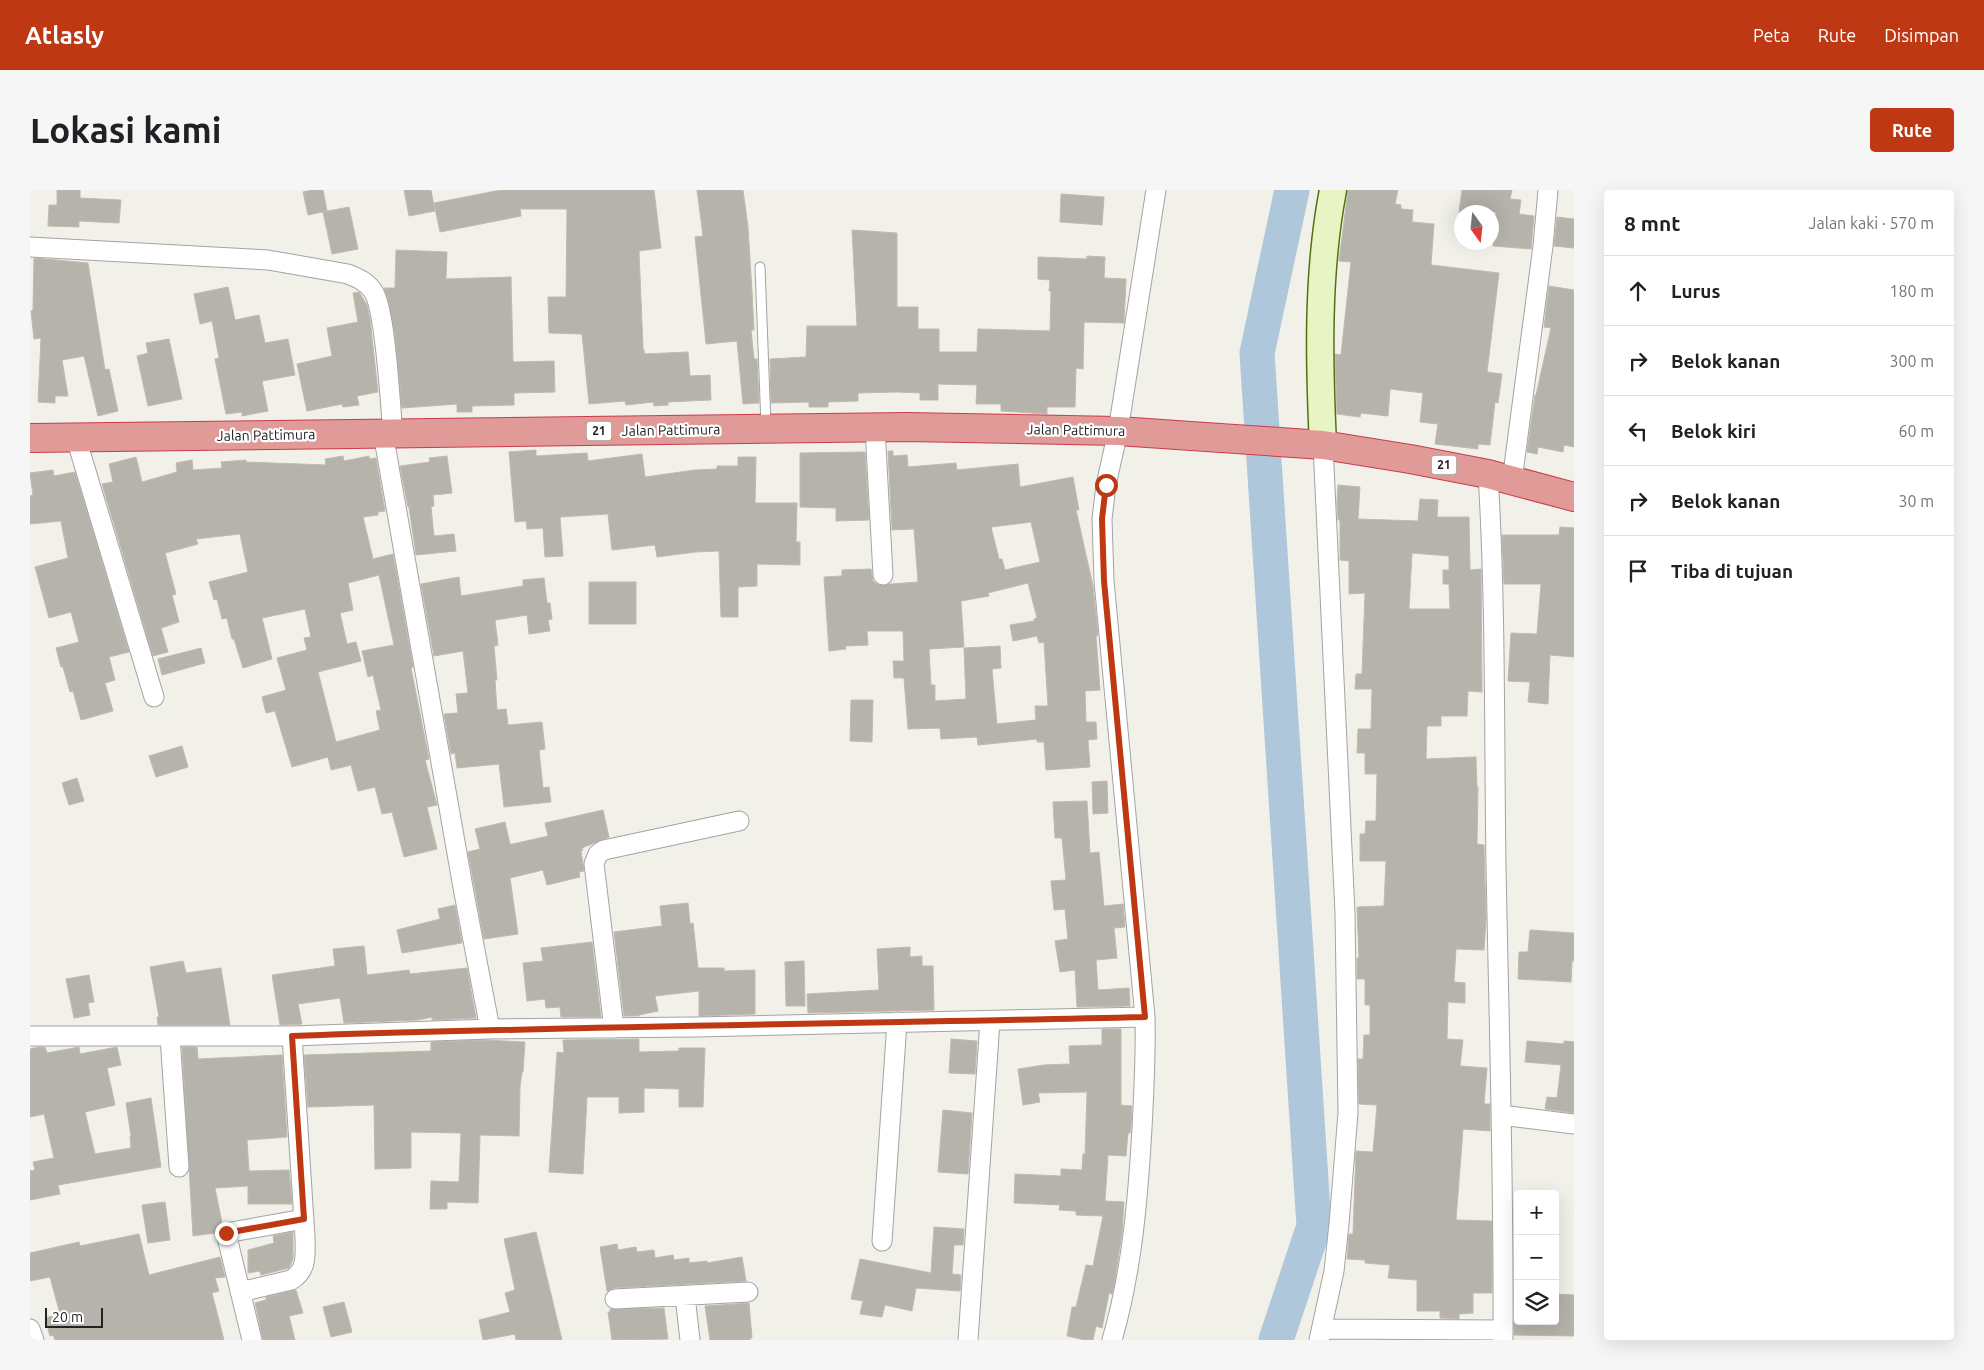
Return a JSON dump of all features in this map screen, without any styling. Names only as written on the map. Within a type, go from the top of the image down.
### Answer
[{"type":"highway","name":"Jalan Pattimura","points":[[30,438],[875,428],[1118,430],[1317,444]]},
{"type":"highway","name":"21","points":[[1317,444],[1410,459],[1574,496]]},
{"type":"street","points":[[1112,1340],[1131,1252],[1135,1223],[1145,1075],[1145,1017],[1102,549],[1102,519],[1106,485],[1118,430],[1156,190]]},
{"type":"street","points":[[1333,190],[1325,238],[1317,444],[1345,913],[1348,1113],[1334,1271],[1320,1334],[1503,1335],[1504,1226],[1500,1115],[1494,610],[1500,478],[1543,246],[1548,190]]},
{"type":"street","points":[[30,247],[268,260],[348,274],[360,278],[374,292],[378,302],[384,337],[388,433],[464,893],[490,1029]]},
{"type":"street","points":[[875,428],[883,575]]},
{"type":"street","points":[[76,438],[154,697]]},
{"type":"street","points":[[614,1028],[594,864],[598,854],[604,850],[739,821]]},
{"type":"street","points":[[30,1036],[292,1036],[490,1029],[1145,1017]]},
{"type":"street","points":[[968,1340],[990,1021]]},
{"type":"street","points":[[882,1241],[897,1022]]},
{"type":"street","points":[[240,1292],[284,1282],[298,1276],[305,1264],[304,1219],[292,1036]]},
{"type":"street","points":[[170,1037],[179,1167]]},
{"type":"street","points":[[1500,1115],[1574,1124]]},
{"type":"street","points":[[252,1340],[226,1233],[304,1219]]},
{"type":"street","points":[[615,1299],[748,1292]]},
{"type":"street","points":[[685,1296],[690,1340]]},
{"type":"street","points":[[30,1329],[34,1340]]},
{"type":"lane","points":[[760,267],[766,429]]},
{"type":"building","points":[[57,190],[80,190],[80,198],[121,200],[119,223],[79,221],[79,227],[48,226],[49,205],[57,205]]},
{"type":"building","points":[[323,190],[327,211],[308,215],[303,192]]},
{"type":"building","points":[[404,190],[431,190],[435,211],[409,216]]},
{"type":"building","points":[[501,190],[654,190],[661,248],[639,251],[643,348],[645,354],[688,352],[690,376],[710,375],[711,400],[668,402],[668,405],[654,406],[653,402],[626,405],[625,401],[589,404],[582,334],[549,333],[548,297],[566,297],[567,209],[520,209],[521,216],[440,232],[434,203]]},
{"type":"building","points":[[697,190],[743,190],[748,227],[752,292],[754,330],[751,330],[754,359],[757,359],[759,403],[743,404],[737,341],[706,344],[695,237],[703,236]]},
{"type":"building","points":[[1348,190],[1398,190],[1395,204],[1401,205],[1401,209],[1413,210],[1412,222],[1434,224],[1431,265],[1499,273],[1487,372],[1502,374],[1498,403],[1495,402],[1490,445],[1478,444],[1478,449],[1435,444],[1438,424],[1420,422],[1423,393],[1390,389],[1388,416],[1361,413],[1360,417],[1337,414],[1335,354],[1341,355],[1351,262],[1339,261]]},
{"type":"building","points":[[1462,190],[1512,190],[1510,199],[1521,200],[1519,214],[1534,216],[1531,249],[1499,246],[1499,205],[1460,205]]},
{"type":"building","points":[[1061,194],[1104,197],[1102,225],[1060,222]]},
{"type":"building","points":[[349,207],[358,249],[332,254],[323,212]]},
{"type":"building","points":[[1557,217],[1574,219],[1574,248],[1554,246]]},
{"type":"building","points":[[852,230],[897,233],[897,307],[918,307],[918,329],[939,329],[939,352],[977,352],[978,329],[1050,331],[1050,280],[1038,279],[1038,257],[1087,259],[1087,256],[1105,257],[1104,278],[1126,279],[1124,323],[1084,322],[1083,369],[1076,368],[1075,407],[1047,407],[1047,414],[1001,411],[1001,404],[976,404],[977,385],[938,384],[938,400],[920,400],[920,393],[898,392],[858,393],[858,401],[828,402],[828,407],[809,407],[809,402],[771,403],[770,359],[806,357],[807,326],[857,326]]},
{"type":"building","points":[[396,250],[447,252],[446,279],[511,277],[513,362],[554,361],[555,392],[514,393],[514,405],[472,406],[472,412],[457,412],[457,404],[402,408],[395,335],[384,288],[395,288]]},
{"type":"building","points":[[34,258],[88,263],[105,370],[109,369],[118,411],[98,416],[84,356],[62,360],[68,396],[55,396],[55,403],[38,402],[41,338],[34,339],[31,311],[33,310]]},
{"type":"building","points":[[1549,286],[1574,290],[1574,447],[1564,445],[1563,452],[1538,447],[1537,454],[1527,452],[1535,395],[1551,328],[1544,327]]},
{"type":"building","points":[[228,287],[235,320],[259,315],[265,343],[288,339],[295,375],[262,381],[268,411],[242,416],[242,412],[226,414],[215,359],[219,358],[212,321],[200,324],[194,294]]},
{"type":"building","points":[[359,292],[367,305],[370,319],[378,392],[357,396],[359,405],[343,407],[342,404],[307,411],[297,364],[332,356],[327,328],[358,322],[353,293]]},
{"type":"building","points":[[169,339],[182,399],[148,406],[137,356],[148,353],[146,343]]},
{"type":"building","points":[[536,450],[536,456],[587,453],[588,461],[642,454],[645,477],[717,469],[717,466],[738,466],[738,457],[756,457],[755,503],[797,503],[796,542],[800,542],[800,565],[757,564],[757,586],[738,587],[738,617],[721,617],[719,551],[657,557],[655,545],[612,550],[608,514],[560,517],[563,556],[545,557],[543,528],[527,529],[526,521],[515,522],[509,452]]},
{"type":"building","points":[[888,451],[893,451],[893,456],[907,455],[908,467],[956,463],[957,470],[1018,464],[1020,487],[1073,477],[1079,510],[1076,510],[1093,586],[1098,635],[1096,636],[1100,690],[1085,691],[1086,722],[1096,722],[1097,739],[1088,740],[1090,767],[1046,770],[1044,742],[1037,742],[1037,739],[978,745],[977,737],[941,739],[940,728],[908,729],[904,678],[894,678],[893,661],[904,661],[903,631],[867,631],[868,645],[845,646],[846,649],[829,651],[824,577],[842,576],[842,570],[871,569],[873,581],[878,585],[918,582],[914,529],[892,530]],"holes":[[[1031,522],[1040,562],[1005,570],[1002,559],[999,559],[991,527]],[[1028,583],[1037,618],[1034,621],[1010,625],[1013,641],[1037,636],[1039,643],[1044,642],[1048,706],[1035,706],[1036,720],[997,724],[992,669],[1001,668],[1000,646],[964,648],[966,699],[935,701],[935,685],[931,685],[929,649],[964,647],[961,601],[989,596],[988,593]]]},
{"type":"building","points":[[865,452],[869,520],[836,521],[836,508],[800,507],[800,453]]},
{"type":"building","points":[[343,456],[344,461],[369,456],[369,459],[376,458],[385,511],[378,512],[378,515],[363,517],[373,559],[393,554],[413,667],[411,668],[429,759],[425,760],[437,805],[427,807],[437,849],[404,857],[392,812],[382,814],[375,787],[358,791],[351,765],[331,770],[328,757],[292,767],[275,711],[266,713],[262,697],[286,690],[277,658],[307,650],[304,638],[311,637],[305,609],[262,618],[272,659],[243,668],[234,639],[232,639],[227,618],[222,619],[217,599],[214,600],[209,582],[248,572],[240,534],[196,539],[198,544],[165,553],[176,594],[172,595],[179,622],[161,628],[168,652],[153,656],[102,484],[113,482],[109,464],[136,457],[142,482],[177,472],[176,463],[192,460],[193,470],[222,468],[221,462],[246,460],[246,462],[326,465],[325,459]],"holes":[[[379,575],[394,645],[362,651],[368,677],[373,675],[381,710],[376,711],[380,730],[336,742],[318,672],[361,661],[356,642],[347,644],[340,613],[353,610],[348,583]]]},
{"type":"building","points":[[447,456],[452,493],[433,495],[434,506],[431,507],[434,536],[454,534],[456,551],[416,555],[409,507],[400,466],[430,462],[429,458]]},
{"type":"building","points":[[53,470],[54,476],[75,472],[129,652],[109,657],[115,680],[105,683],[113,711],[81,720],[73,691],[70,692],[56,648],[79,642],[71,612],[49,618],[35,567],[68,558],[61,521],[30,524],[30,496],[33,495],[30,473]]},
{"type":"building","points":[[1338,485],[1360,487],[1358,519],[1418,521],[1420,499],[1438,500],[1437,517],[1469,517],[1470,570],[1481,569],[1482,692],[1468,691],[1467,716],[1441,716],[1441,726],[1427,726],[1426,759],[1476,757],[1478,787],[1477,844],[1484,845],[1486,919],[1484,950],[1456,949],[1454,982],[1465,983],[1465,1003],[1448,1002],[1447,1039],[1463,1040],[1460,1066],[1487,1068],[1484,1104],[1490,1104],[1490,1131],[1463,1129],[1456,1220],[1492,1221],[1492,1293],[1473,1293],[1473,1313],[1459,1314],[1459,1319],[1440,1318],[1440,1311],[1417,1311],[1417,1280],[1388,1278],[1390,1265],[1347,1259],[1349,1234],[1353,1234],[1356,1151],[1373,1152],[1377,1105],[1359,1104],[1358,1059],[1363,1059],[1364,1035],[1370,1035],[1370,1005],[1365,1005],[1365,979],[1357,979],[1357,958],[1359,958],[1357,907],[1384,906],[1386,861],[1360,861],[1360,834],[1365,834],[1366,821],[1376,821],[1377,774],[1365,774],[1365,753],[1357,753],[1358,729],[1371,729],[1372,689],[1355,689],[1356,674],[1362,674],[1365,593],[1349,594],[1349,561],[1340,560],[1340,520],[1338,520]],"holes":[[[1412,553],[1449,556],[1449,570],[1443,570],[1443,584],[1449,584],[1450,609],[1409,609]]]},
{"type":"building","points":[[1560,527],[1574,528],[1574,657],[1550,655],[1548,704],[1528,702],[1530,682],[1508,681],[1511,633],[1537,634],[1541,584],[1504,584],[1502,535],[1559,535]]},
{"type":"building","points":[[459,577],[461,596],[523,586],[523,580],[544,578],[547,603],[550,603],[552,619],[548,620],[550,631],[529,634],[527,615],[495,620],[498,645],[494,646],[497,680],[495,680],[497,710],[506,709],[508,725],[542,722],[545,749],[539,750],[543,788],[549,787],[551,802],[504,807],[499,764],[457,768],[455,753],[451,754],[444,714],[458,713],[456,694],[468,693],[463,651],[434,656],[421,584]]},
{"type":"building","points":[[589,582],[636,582],[636,624],[589,624]]},
{"type":"building","points":[[201,648],[205,663],[162,675],[158,659]]},
{"type":"building","points":[[851,700],[873,700],[872,742],[850,741]]},
{"type":"building","points":[[182,746],[188,767],[156,777],[149,756]]},
{"type":"building","points":[[77,778],[84,801],[69,805],[62,783]]},
{"type":"building","points":[[1107,781],[1108,813],[1093,814],[1092,782]]},
{"type":"building","points":[[1087,801],[1090,853],[1099,852],[1104,906],[1123,904],[1125,927],[1114,928],[1117,958],[1096,960],[1098,990],[1129,988],[1130,1006],[1077,1007],[1075,970],[1060,972],[1055,941],[1068,939],[1065,909],[1054,910],[1051,881],[1066,880],[1062,838],[1055,838],[1053,802]]},
{"type":"building","points":[[603,810],[609,837],[582,848],[584,871],[579,872],[580,877],[547,885],[543,870],[510,878],[518,934],[484,939],[468,852],[480,849],[475,829],[505,822],[510,844],[513,844],[548,836],[545,823]]},
{"type":"building","points":[[688,903],[690,924],[693,923],[698,968],[724,968],[724,971],[755,970],[755,1014],[699,1016],[699,991],[655,996],[658,1011],[639,1016],[624,1016],[614,932],[662,926],[660,906]]},
{"type":"building","points":[[455,905],[462,943],[402,953],[397,930],[440,919],[438,909]]},
{"type":"building","points":[[1530,930],[1574,933],[1574,961],[1572,961],[1571,982],[1518,979],[1519,952],[1528,952]]},
{"type":"building","points":[[592,942],[601,1017],[561,1017],[560,1007],[546,1008],[545,999],[527,1001],[523,963],[543,961],[541,948]]},
{"type":"building","points":[[364,946],[367,975],[409,970],[410,974],[467,968],[476,1018],[432,1020],[432,1017],[418,1020],[344,1023],[340,998],[298,1004],[302,1024],[280,1025],[272,975],[335,966],[333,949]]},
{"type":"building","points":[[910,947],[910,957],[922,956],[922,966],[933,966],[934,1010],[808,1013],[807,994],[879,990],[877,949]]},
{"type":"building","points":[[183,961],[186,973],[221,968],[230,1025],[158,1025],[157,1017],[159,1017],[150,967]]},
{"type":"building","points":[[804,961],[805,1006],[786,1006],[785,962]]},
{"type":"building","points":[[89,975],[94,1002],[88,1003],[90,1015],[74,1018],[66,979]]},
{"type":"building","points":[[1102,1029],[1121,1029],[1121,1105],[1132,1106],[1131,1127],[1130,1133],[1128,1133],[1126,1156],[1108,1155],[1105,1201],[1124,1202],[1122,1233],[1114,1286],[1112,1294],[1109,1293],[1102,1328],[1096,1326],[1093,1340],[1085,1340],[1067,1336],[1072,1307],[1076,1307],[1086,1265],[1093,1266],[1103,1216],[1076,1215],[1076,1211],[1059,1210],[1060,1205],[1014,1203],[1015,1174],[1061,1176],[1061,1169],[1082,1170],[1083,1154],[1085,1154],[1087,1092],[1038,1093],[1040,1102],[1023,1105],[1018,1069],[1070,1064],[1069,1046],[1102,1045]]},
{"type":"building","points":[[639,1039],[639,1052],[679,1051],[679,1048],[705,1048],[703,1107],[679,1107],[679,1089],[644,1088],[644,1112],[619,1113],[619,1097],[587,1097],[583,1174],[549,1172],[557,1052],[564,1053],[563,1040]]},
{"type":"building","points":[[951,1039],[977,1041],[975,1074],[949,1073]]},
{"type":"building","points":[[485,1040],[525,1042],[520,1087],[519,1136],[480,1135],[478,1203],[447,1202],[447,1209],[430,1209],[431,1181],[459,1182],[461,1133],[411,1132],[411,1168],[375,1169],[374,1105],[308,1107],[304,1055],[431,1051],[431,1042]]},
{"type":"building","points":[[1527,1041],[1564,1044],[1564,1041],[1574,1042],[1574,1113],[1545,1109],[1547,1097],[1557,1098],[1561,1065],[1525,1062]]},
{"type":"building","points":[[45,1047],[47,1053],[79,1047],[80,1054],[117,1047],[121,1065],[107,1068],[115,1105],[85,1112],[95,1154],[131,1148],[126,1103],[151,1098],[161,1167],[58,1185],[60,1194],[30,1200],[30,1171],[35,1170],[33,1162],[54,1158],[44,1114],[30,1117],[30,1049]]},
{"type":"building","points":[[182,1047],[197,1047],[198,1059],[282,1055],[287,1137],[247,1140],[249,1171],[289,1170],[292,1204],[248,1204],[248,1186],[215,1188],[222,1223],[218,1225],[215,1233],[193,1236]]},
{"type":"building","points":[[943,1110],[972,1113],[968,1174],[938,1172]]},
{"type":"building","points":[[165,1202],[170,1240],[148,1243],[142,1205]]},
{"type":"building","points":[[934,1227],[964,1229],[963,1245],[954,1245],[952,1274],[961,1275],[960,1291],[916,1288],[912,1311],[885,1305],[882,1317],[860,1314],[863,1301],[851,1299],[860,1259],[931,1273]]},
{"type":"building","points":[[293,1232],[293,1259],[289,1268],[261,1275],[260,1271],[248,1273],[248,1250],[274,1243],[273,1236]]},
{"type":"building","points":[[536,1232],[562,1340],[516,1340],[515,1334],[483,1340],[479,1320],[510,1312],[505,1293],[515,1290],[504,1239]]},
{"type":"building","points":[[139,1234],[149,1275],[220,1257],[225,1277],[215,1278],[219,1291],[212,1293],[224,1340],[55,1340],[53,1335],[50,1336],[45,1318],[60,1314],[50,1277],[30,1281],[30,1253],[79,1242],[80,1246]]},
{"type":"building","points":[[617,1244],[618,1250],[636,1247],[637,1252],[654,1250],[655,1258],[673,1255],[674,1260],[689,1258],[689,1263],[707,1261],[707,1263],[742,1257],[746,1281],[614,1288],[607,1291],[600,1247]]},
{"type":"building","points":[[296,1290],[303,1313],[289,1316],[295,1340],[263,1340],[255,1303],[266,1300],[266,1297]]},
{"type":"building","points":[[1559,1294],[1574,1295],[1574,1336],[1514,1335],[1514,1325],[1559,1325]]},
{"type":"building","points":[[344,1302],[352,1332],[331,1337],[323,1307]]},
{"type":"building","points":[[749,1303],[752,1338],[750,1340],[710,1340],[705,1306]]},
{"type":"building","points":[[664,1308],[668,1339],[612,1340],[608,1312],[610,1312],[610,1309]]},
{"type":"waterway","points":[[1276,1340],[1314,1226],[1257,353],[1292,190]]},
{"type":"route","points":[[226,1233],[304,1219],[292,1036],[490,1029],[696,1027],[1145,1017],[1104,581],[1102,519],[1106,485]]}]
